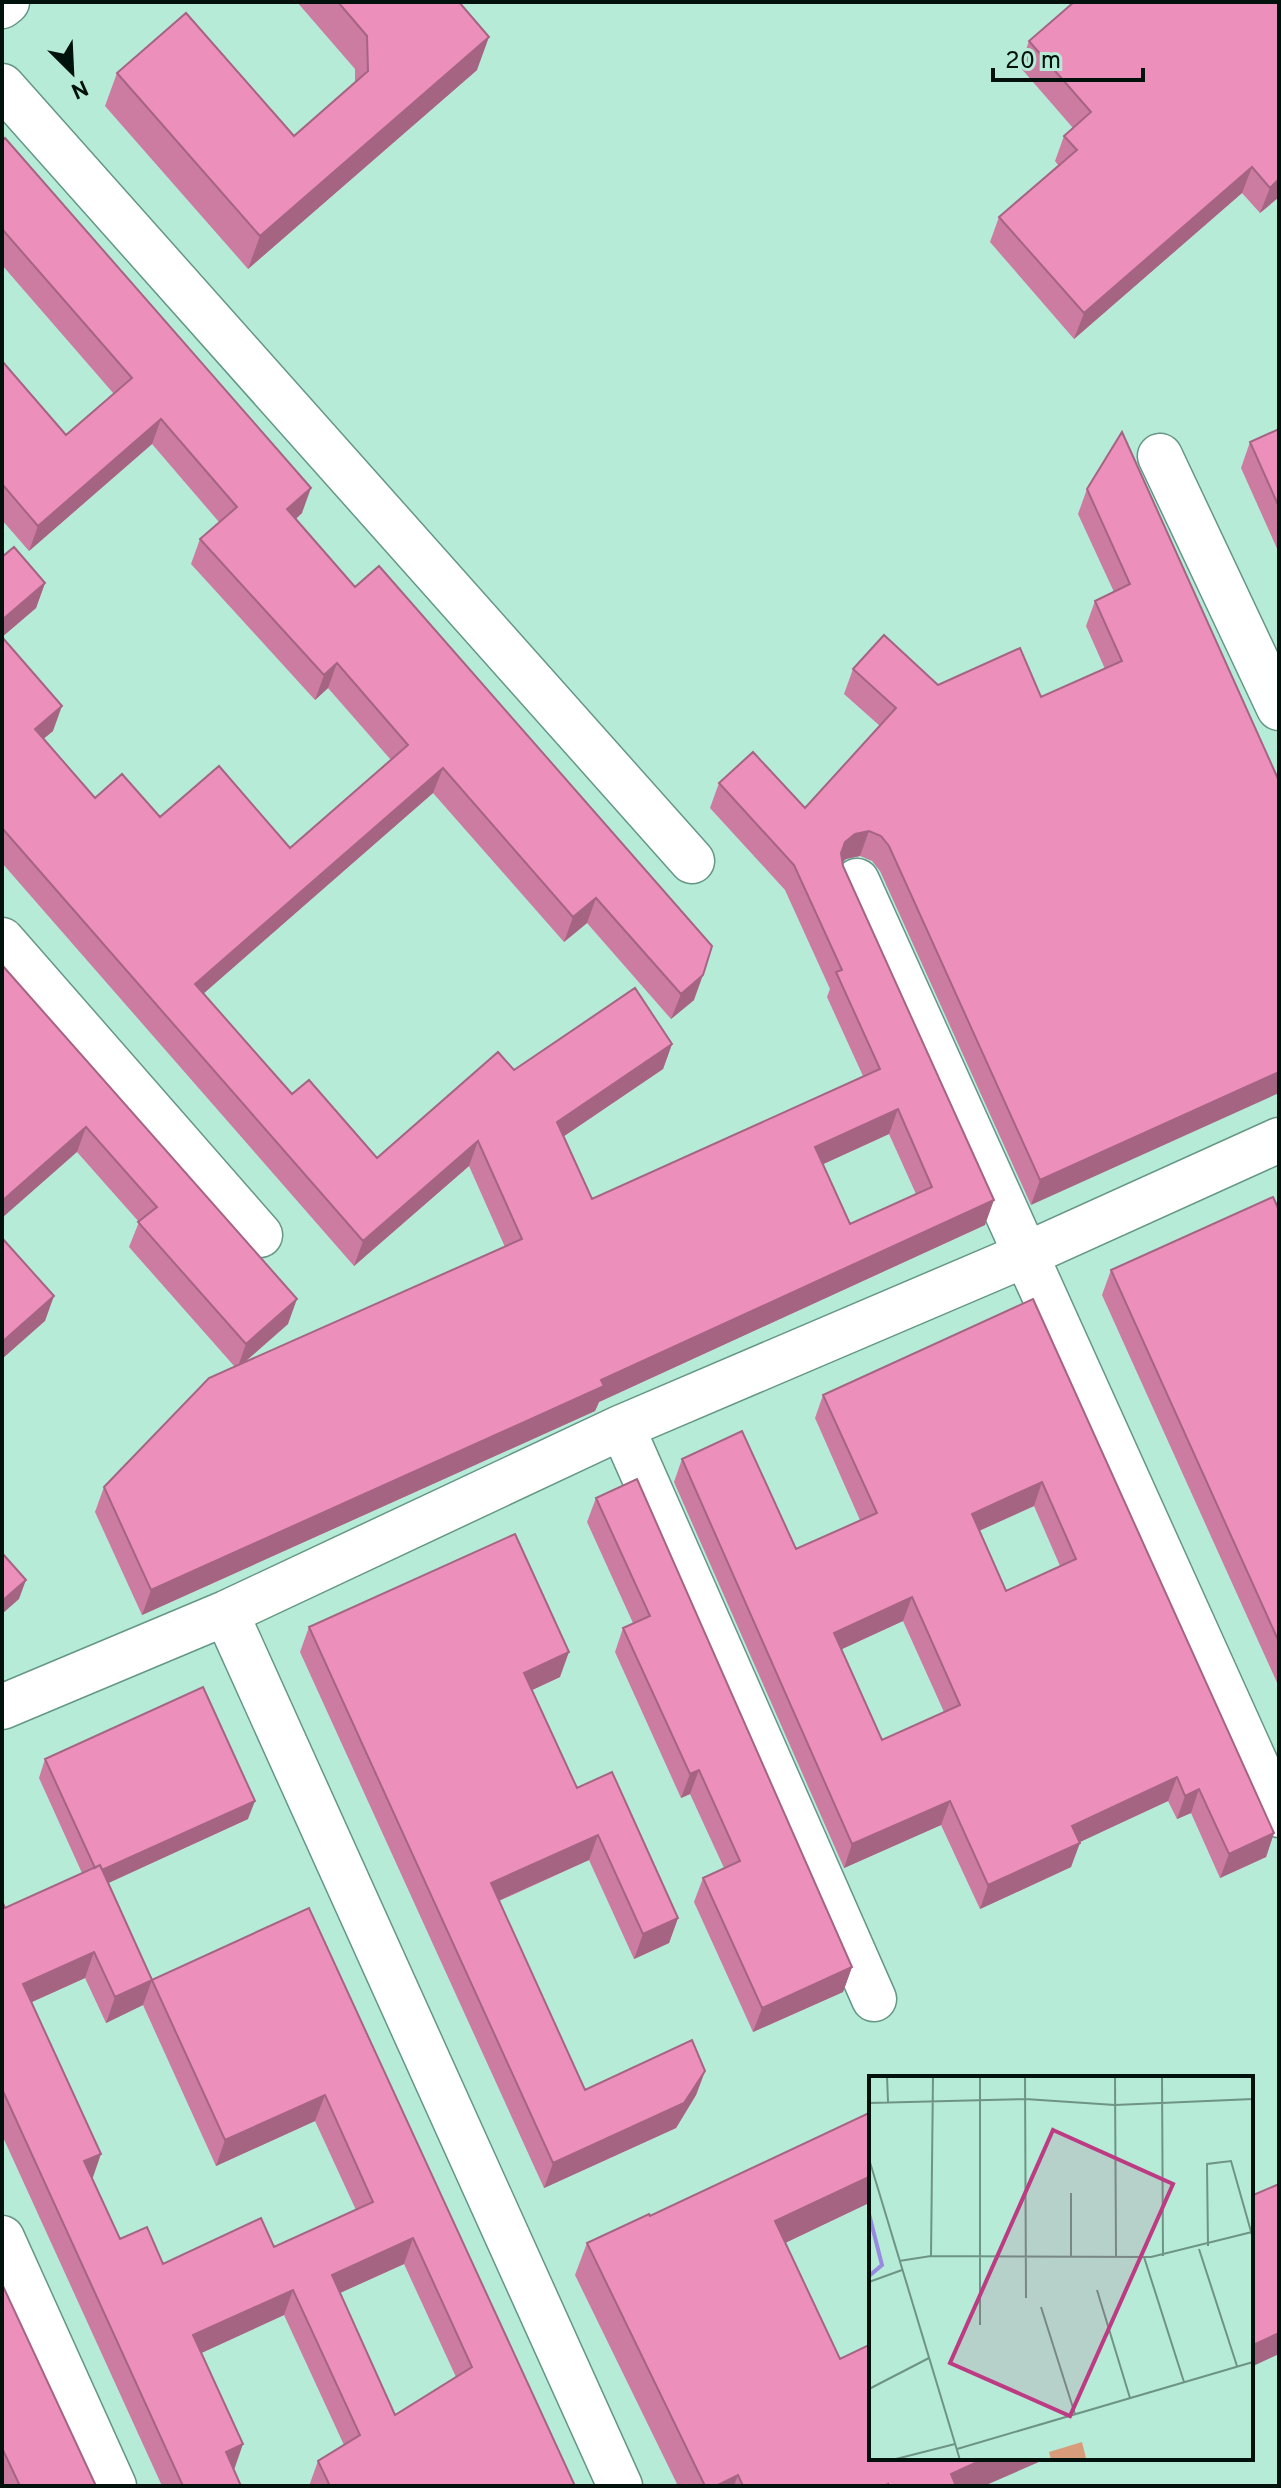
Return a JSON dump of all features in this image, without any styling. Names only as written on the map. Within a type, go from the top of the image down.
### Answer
[{"type":"street","points":[[2,6],[7,2]]},
{"type":"street","points":[[2,86],[692,861]]},
{"type":"street","points":[[1160,456],[1279,708]]},
{"type":"street","points":[[857,881],[1279,1815]]},
{"type":"street","points":[[2,940],[260,1235]]},
{"type":"street","points":[[2,1707],[226,1613],[622,1427],[1025,1255],[1279,1140]]},
{"type":"street","points":[[622,1427],[874,1999]]},
{"type":"street","points":[[226,1613],[620,2486]]},
{"type":"street","points":[[2,2238],[114,2486]]},
{"type":"building","points":[[338,2],[459,2],[489,37],[260,236],[117,73],[186,13],[294,136],[368,71],[367,36]]},
{"type":"building","points":[[1074,2],[1279,2],[1279,179],[1270,188],[1252,167],[1084,313],[999,217],[1077,150],[1064,136],[1091,112],[1029,41]]},
{"type":"building","points":[[5,138],[311,488],[287,509],[355,587],[379,566],[712,946],[703,975],[681,994],[596,898],[573,917],[443,768],[195,984],[292,1094],[309,1080],[377,1158],[498,1052],[514,1070],[635,988],[672,1044],[557,1122],[592,1199],[880,1069],[836,972],[842,970],[794,865],[719,783],[753,752],[805,808],[896,708],[853,669],[884,635],[938,685],[1020,648],[1041,697],[1122,661],[1095,601],[1130,584],[1087,489],[1122,432],[1279,781],[1279,1072],[1040,1180],[889,846],[881,836],[869,831],[855,834],[845,842],[841,853],[843,866],[994,1200],[601,1380],[604,1386],[151,1590],[104,1487],[209,1378],[522,1239],[478,1141],[363,1241],[2,828],[2,637],[62,706],[35,729],[95,798],[122,774],[160,817],[219,766],[290,848],[408,745],[337,663],[324,675],[200,539],[237,507],[161,419],[38,526],[2,484],[2,361],[66,435],[132,378],[2,229],[2,141]],"holes":[[[898,1109],[932,1187],[850,1224],[815,1147]]]},
{"type":"building","points":[[1279,429],[1279,507],[1250,442]]},
{"type":"building","points":[[14,547],[45,583],[2,620],[2,557]]},
{"type":"building","points":[[2,965],[297,1299],[246,1344],[138,1222],[157,1207],[86,1127],[2,1201]]},
{"type":"building","points":[[1273,1197],[1279,1210],[1279,1642],[1111,1270]]},
{"type":"building","points":[[2,1238],[54,1296],[2,1342]]},
{"type":"building","points":[[1033,1299],[1274,1833],[1229,1854],[1199,1789],[1185,1796],[1177,1777],[1072,1826],[1080,1843],[988,1885],[950,1801],[852,1844],[682,1459],[742,1431],[796,1549],[877,1513],[823,1395]],"holes":[[[1042,1482],[1076,1559],[1006,1591],[972,1514]],[[912,1597],[960,1705],[882,1740],[834,1633]]]},
{"type":"building","points":[[637,1479],[852,1967],[762,2008],[703,1878],[740,1861],[699,1770],[690,1774],[623,1628],[650,1616],[596,1498]]},
{"type":"building","points":[[515,1534],[569,1652],[524,1673],[577,1788],[612,1772],[678,1918],[643,1934],[598,1835],[491,1883],[585,2090],[692,2040],[705,2071],[684,2103],[553,2163],[309,1627]]},
{"type":"building","points":[[2,1553],[26,1580],[2,1601]]},
{"type":"building","points":[[203,1687],[255,1801],[102,1870],[100,1865],[95,1868],[45,1759]]},
{"type":"building","points":[[100,1865],[152,1980],[309,1908],[575,2486],[330,2486],[318,2461],[360,2435],[293,2290],[193,2335],[243,2444],[226,2452],[241,2486],[183,2486],[2,2089],[2,1901],[5,1908]],"holes":[[[94,1952],[115,1997],[152,1980],[225,2140],[325,2095],[373,2202],[274,2247],[261,2218],[163,2264],[147,2227],[120,2239],[84,2161],[101,2154],[23,1984]],[[413,2238],[472,2367],[395,2415],[332,2275]]]},
{"type":"building","points":[[869,2113],[869,2177],[775,2221],[840,2359],[869,2345],[869,2460],[982,2460],[951,2474],[956,2486],[743,2486],[738,2475],[716,2486],[705,2486],[587,2243]]},
{"type":"building","points":[[1279,2184],[1279,2333],[1253,2345],[1253,2195]]},
{"type":"building","points":[[2,2284],[96,2486],[20,2486],[2,2448]]}]
